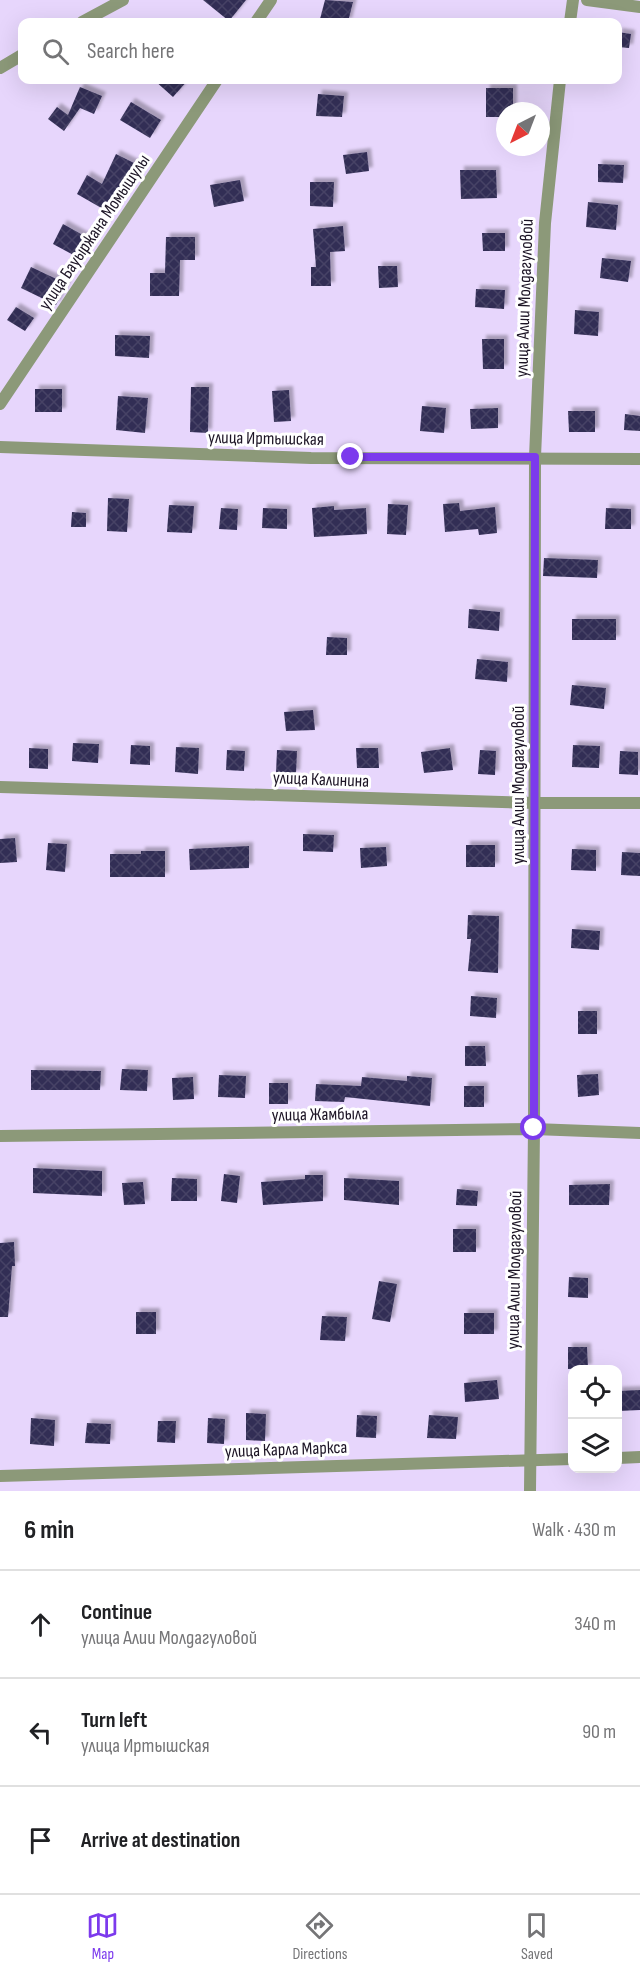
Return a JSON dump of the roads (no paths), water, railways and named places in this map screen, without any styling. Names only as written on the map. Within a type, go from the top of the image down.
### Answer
[{"type":"street","points":[[89,18],[123,0]]},
{"type":"street","points":[[259,18],[271,0]]},
{"type":"street","points":[[571,18],[573,0]]},
{"type":"street","points":[[587,0],[640,7]]},
{"type":"street","points":[[0,68],[18,57]]},
{"type":"street","name":"улица Бауыржана Момышулы","points":[[0,404],[215,84]]},
{"type":"street","name":"улица Алии Молдагуловой","points":[[530,1491],[536,803],[535,457],[545,224],[560,84]]},
{"type":"street","name":"улица Иртышская","points":[[0,447],[311,458],[640,459]]},
{"type":"street","name":"улица Калинина","points":[[0,787],[536,803],[640,803]]},
{"type":"street","name":"улица Жамбыла","points":[[0,1137],[534,1128],[640,1133]]},
{"type":"street","points":[[622,1458],[640,1457]]},
{"type":"street","name":"улица Карла Маркса","points":[[0,1476],[568,1459]]}]
